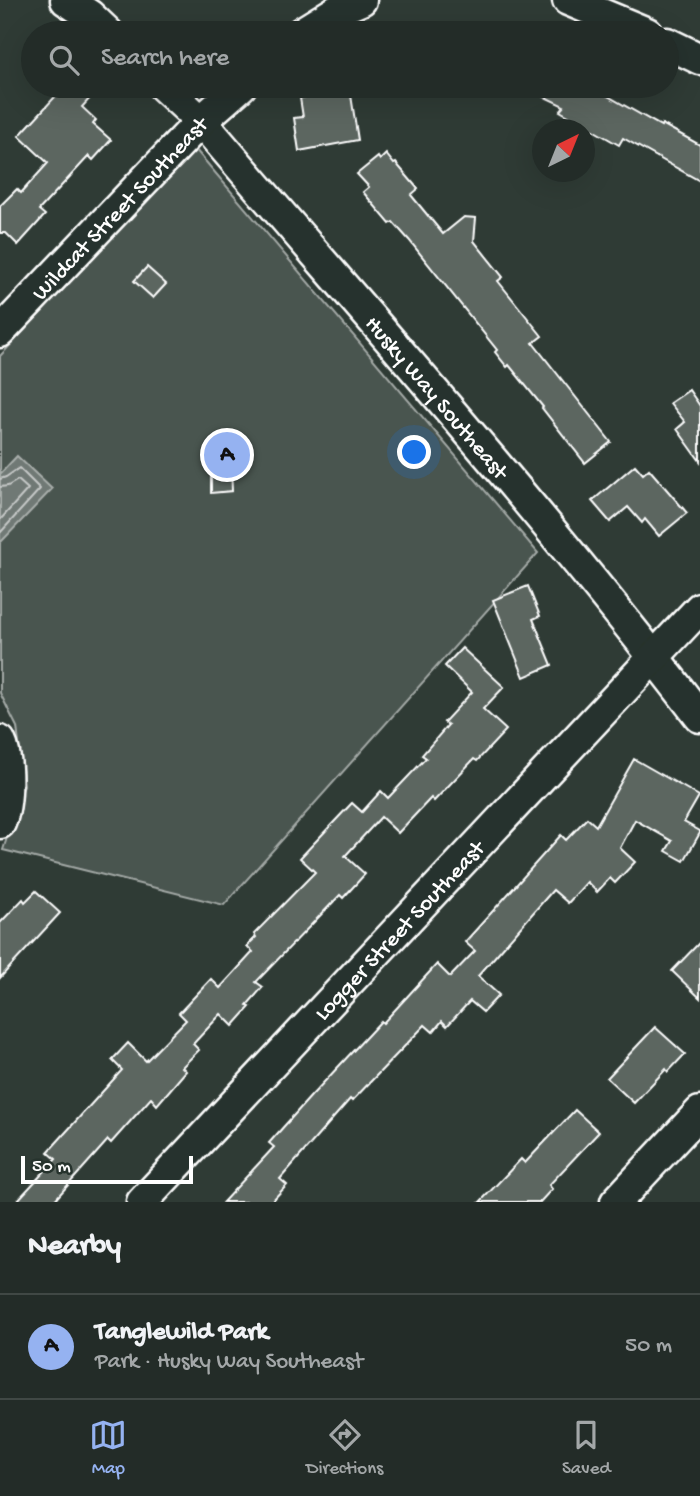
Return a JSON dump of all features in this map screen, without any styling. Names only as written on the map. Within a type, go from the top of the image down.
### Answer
[{"type":"street","points":[[66,0],[95,21]]},
{"type":"street","points":[[320,21],[361,0]]},
{"type":"street","points":[[568,0],[618,21]]},
{"type":"street","points":[[679,49],[700,59]]},
{"type":"street","name":"Husky Way Southeast","points":[[176,98],[201,121],[491,459],[700,717]]},
{"type":"street","name":"Wildcat Street Southeast","points":[[0,332],[201,121],[227,98]]},
{"type":"street","name":"Logger Street Southeast","points":[[142,1202],[700,608]]},
{"type":"street","points":[[0,741],[5,751],[5,811],[0,823]]},
{"type":"street","points":[[616,1202],[700,1112]]},
{"type":"shaded area","points":[[195,149],[538,553],[224,905],[3,850],[24,785],[17,727],[0,693],[0,356]]},
{"type":"water","points":[[17,456],[52,489],[0,543],[0,474]]},
{"type":"building","points":[[54,98],[90,98],[82,107],[96,120],[93,124],[111,140],[93,160],[89,156],[39,210],[45,215],[18,245],[6,233],[0,233],[0,206],[17,189],[21,193],[48,163],[19,136]]},
{"type":"building","points":[[300,98],[351,98],[358,140],[299,151],[294,118],[303,117]]},
{"type":"building","points":[[547,98],[611,98],[700,145],[700,181],[623,138],[619,145],[595,131],[595,119],[574,119],[560,111],[564,106]]},
{"type":"building","points":[[386,154],[418,189],[411,195],[443,234],[464,217],[476,218],[474,241],[503,277],[498,281],[542,336],[533,343],[611,442],[585,463],[409,240],[393,222],[390,224],[363,192],[369,187],[357,174]]},
{"type":"building","points":[[147,267],[166,284],[153,298],[134,281]]},
{"type":"building","points":[[689,390],[700,406],[700,461],[677,429],[685,422],[670,403]]},
{"type":"building","points":[[211,465],[231,465],[232,491],[211,493]]},
{"type":"building","points":[[635,465],[643,474],[649,469],[687,513],[659,536],[645,519],[642,523],[628,507],[610,522],[592,501]]},
{"type":"building","points":[[528,586],[540,616],[533,619],[552,665],[524,677],[493,600]]},
{"type":"building","points":[[462,648],[504,687],[483,709],[506,730],[434,801],[431,798],[398,833],[381,817],[345,856],[365,874],[343,898],[340,895],[256,982],[263,987],[233,1026],[221,1014],[193,1044],[199,1050],[182,1067],[186,1071],[157,1105],[151,1098],[111,1143],[108,1140],[53,1202],[16,1202],[56,1159],[48,1152],[122,1070],[112,1060],[128,1043],[146,1061],[186,1020],[179,1013],[211,979],[220,988],[253,952],[247,946],[256,937],[254,934],[315,872],[300,858],[352,803],[362,812],[381,791],[388,798],[426,758],[422,755],[448,725],[444,722],[472,692],[445,666]]},
{"type":"building","points":[[634,759],[699,796],[684,822],[700,833],[684,861],[666,851],[672,841],[635,820],[620,848],[635,862],[615,883],[610,878],[597,892],[587,882],[568,903],[553,890],[478,976],[499,995],[483,1012],[470,1001],[447,1026],[442,1021],[433,1032],[425,1025],[352,1101],[350,1099],[280,1179],[287,1185],[271,1202],[223,1202],[274,1147],[269,1143],[312,1095],[437,964],[450,977],[475,951],[465,942],[561,835],[566,840],[587,818],[596,826]]},
{"type":"building","points":[[36,891],[60,913],[0,978],[0,923],[23,899],[25,902]]},
{"type":"building","points":[[700,942],[700,998],[672,971]]},
{"type":"building","points":[[655,1027],[685,1054],[668,1072],[666,1069],[634,1103],[607,1078]]},
{"type":"building","points":[[575,1110],[599,1132],[549,1185],[552,1189],[540,1202],[480,1202],[521,1159],[525,1163]]},
{"type":"place","name":"Tanglewild Park","points":[[227,455]]}]
